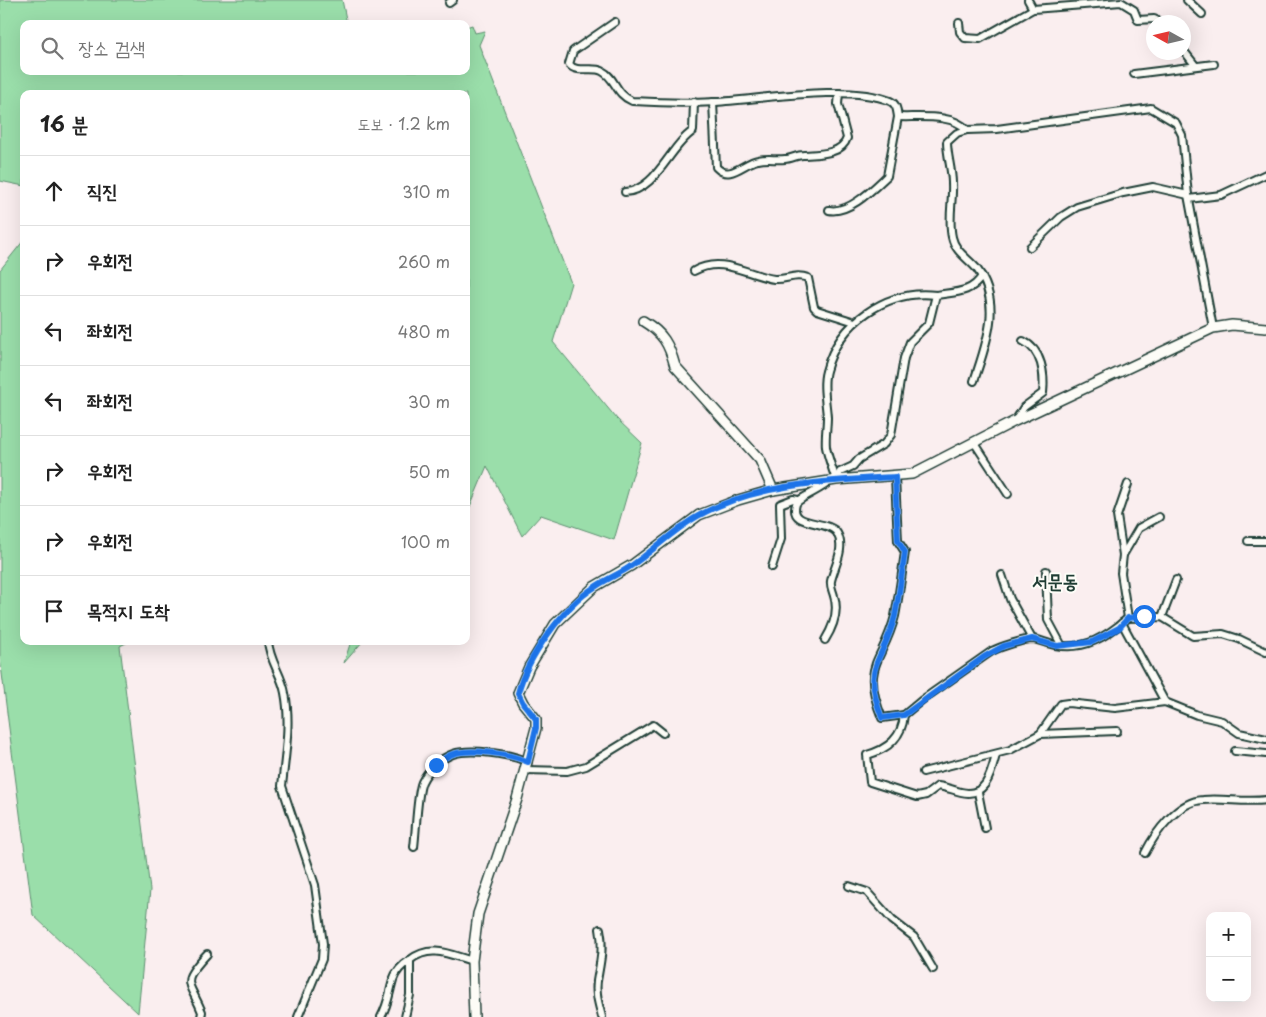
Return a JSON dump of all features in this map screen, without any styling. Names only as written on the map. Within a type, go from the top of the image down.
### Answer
[{"type":"street","points":[[1028,0],[1033,8]]},
{"type":"street","points":[[1186,0],[1202,14]]},
{"type":"street","points":[[959,24],[960,32],[965,38],[980,39],[1033,8],[1121,2],[1134,10],[1138,20],[1146,20]]},
{"type":"street","points":[[615,22],[573,51],[569,58],[571,67],[600,70],[610,78],[623,97],[632,101],[713,102],[839,93],[864,95],[892,102],[897,107],[898,117],[887,176],[848,207],[836,212],[829,210]]},
{"type":"street","points":[[1191,60],[1195,66]]},
{"type":"street","points":[[1134,74],[1214,64]]},
{"type":"street","points":[[713,102],[716,167],[728,172],[740,169],[755,160],[786,160],[797,155],[815,155],[841,146],[847,138],[838,104],[839,93]]},
{"type":"street","points":[[624,192],[631,192],[656,175],[667,157],[685,136],[693,131],[694,102]]},
{"type":"street","points":[[974,381],[989,333],[992,314],[991,300],[982,276],[974,266],[961,256],[952,237],[952,184],[948,142],[956,133],[966,130],[997,129],[1152,108],[1176,123],[1182,135],[1189,197],[1213,328]]},
{"type":"street","points":[[898,117],[953,120],[962,124],[966,130]]},
{"type":"street","points":[[1030,247],[1061,217],[1077,207],[1123,192],[1153,187],[1189,197],[1221,194],[1266,174]]},
{"type":"street","points":[[694,271],[701,267],[712,265],[738,267],[773,278],[801,276],[808,278],[814,307],[855,322]]},
{"type":"street","points":[[833,481],[826,448],[826,371],[838,346],[855,322],[875,306],[910,295],[936,295],[967,290],[976,285],[982,276]]},
{"type":"street","points":[[772,567],[782,530],[780,504],[793,499],[798,500],[821,490],[833,481],[840,472],[853,466],[859,459],[884,444],[891,435],[904,358],[910,342],[929,323],[936,295]]},
{"type":"street","points":[[643,321],[658,330],[670,349],[675,366],[760,460],[773,490]]},
{"type":"street","points":[[474,1017],[472,961],[478,914],[527,766],[536,728],[536,719],[523,703],[518,693],[529,667],[555,624],[594,587],[632,565],[699,515],[738,500],[773,490],[833,481],[895,477],[924,470],[1015,421],[1213,328],[1232,325],[1266,328]]},
{"type":"street","points":[[1015,421],[1024,407],[1043,393],[1044,387],[1039,357],[1034,348],[1023,341]]},
{"type":"street","points":[[974,442],[1008,494]]},
{"type":"street","points":[[895,477],[898,541],[905,552],[894,617],[872,674],[873,693],[882,718],[904,715],[922,700],[992,651],[1004,646],[1032,639],[1062,646],[1102,638],[1119,628],[1128,618],[1162,616],[1193,636],[1223,634],[1240,639],[1266,652]]},
{"type":"street","points":[[1128,484],[1117,516],[1123,556],[1121,573],[1128,618]]},
{"type":"street","points":[[798,500],[795,506],[796,514],[800,519],[826,524],[834,529],[839,537],[840,553],[831,584],[836,602],[834,621],[825,640]]},
{"type":"street","points":[[1123,556],[1138,528],[1159,517]]},
{"type":"street","points":[[1248,541],[1266,541]]},
{"type":"street","points":[[1046,571],[1048,620],[1062,646]]},
{"type":"street","points":[[1002,575],[1010,599],[1032,639]]},
{"type":"street","points":[[1162,616],[1176,580]]},
{"type":"street","points":[[1122,623],[1164,702]]},
{"type":"street","points":[[268,645],[285,692],[288,714],[282,786],[305,850],[315,885],[323,944],[322,959],[298,1017]]},
{"type":"street","points":[[1040,734],[1061,704],[1115,708],[1164,702],[1197,715],[1222,722],[1239,733],[1266,739]]},
{"type":"street","points":[[904,715],[903,727],[898,737],[879,751],[867,755],[870,782],[917,797],[926,795],[938,786],[970,794],[978,792],[986,785],[991,775],[996,755]]},
{"type":"street","points":[[414,847],[421,784],[427,774],[445,758],[454,753],[482,753],[517,757],[527,766],[567,770],[586,766],[653,725],[663,733]]},
{"type":"street","points":[[923,772],[996,755],[1010,750],[1040,734],[1117,731]]},
{"type":"street","points":[[1235,751],[1266,754]]},
{"type":"street","points":[[978,792],[985,828]]},
{"type":"street","points":[[1144,853],[1156,832],[1176,813],[1195,801],[1243,802],[1266,800]]},
{"type":"street","points":[[849,886],[867,892],[892,920],[914,937],[933,969]]},
{"type":"street","points":[[600,929],[602,954],[596,981],[596,995],[602,1017]]},
{"type":"street","points":[[381,1017],[388,1005],[393,980],[404,963],[416,954],[432,950],[472,961]]},
{"type":"street","points":[[201,1017],[202,1012],[188,985],[188,978],[192,969],[207,954]]},
{"type":"street","points":[[405,1017],[410,995],[410,960]]},
{"type":"green space","points":[[0,0],[342,0],[346,20],[20,20],[20,75],[470,75],[470,26],[472,25],[475,33],[485,31],[479,45],[571,283],[553,342],[617,419],[642,443],[614,540],[541,515],[522,536],[487,466],[470,506],[470,90],[20,90],[20,185],[0,181]]},
{"type":"green space","points":[[20,245],[20,645],[122,645],[120,646],[150,890],[138,1013],[33,915],[0,658],[0,270]]},
{"type":"green space","points":[[350,645],[360,645],[344,663]]},
{"type":"district","name":"서문동","points":[[1055,580]]},
{"type":"route","points":[[436,765],[454,753],[496,754],[517,757],[528,762],[536,728],[536,719],[523,703],[518,693],[545,637],[555,624],[594,587],[632,565],[699,515],[738,500],[773,490],[836,480],[895,477],[898,541],[905,552],[894,617],[887,639],[875,662],[872,674],[873,693],[882,718],[904,715],[922,700],[992,651],[1004,646],[1032,639],[1057,646],[1092,642],[1119,628],[1128,618],[1144,616]]}]
